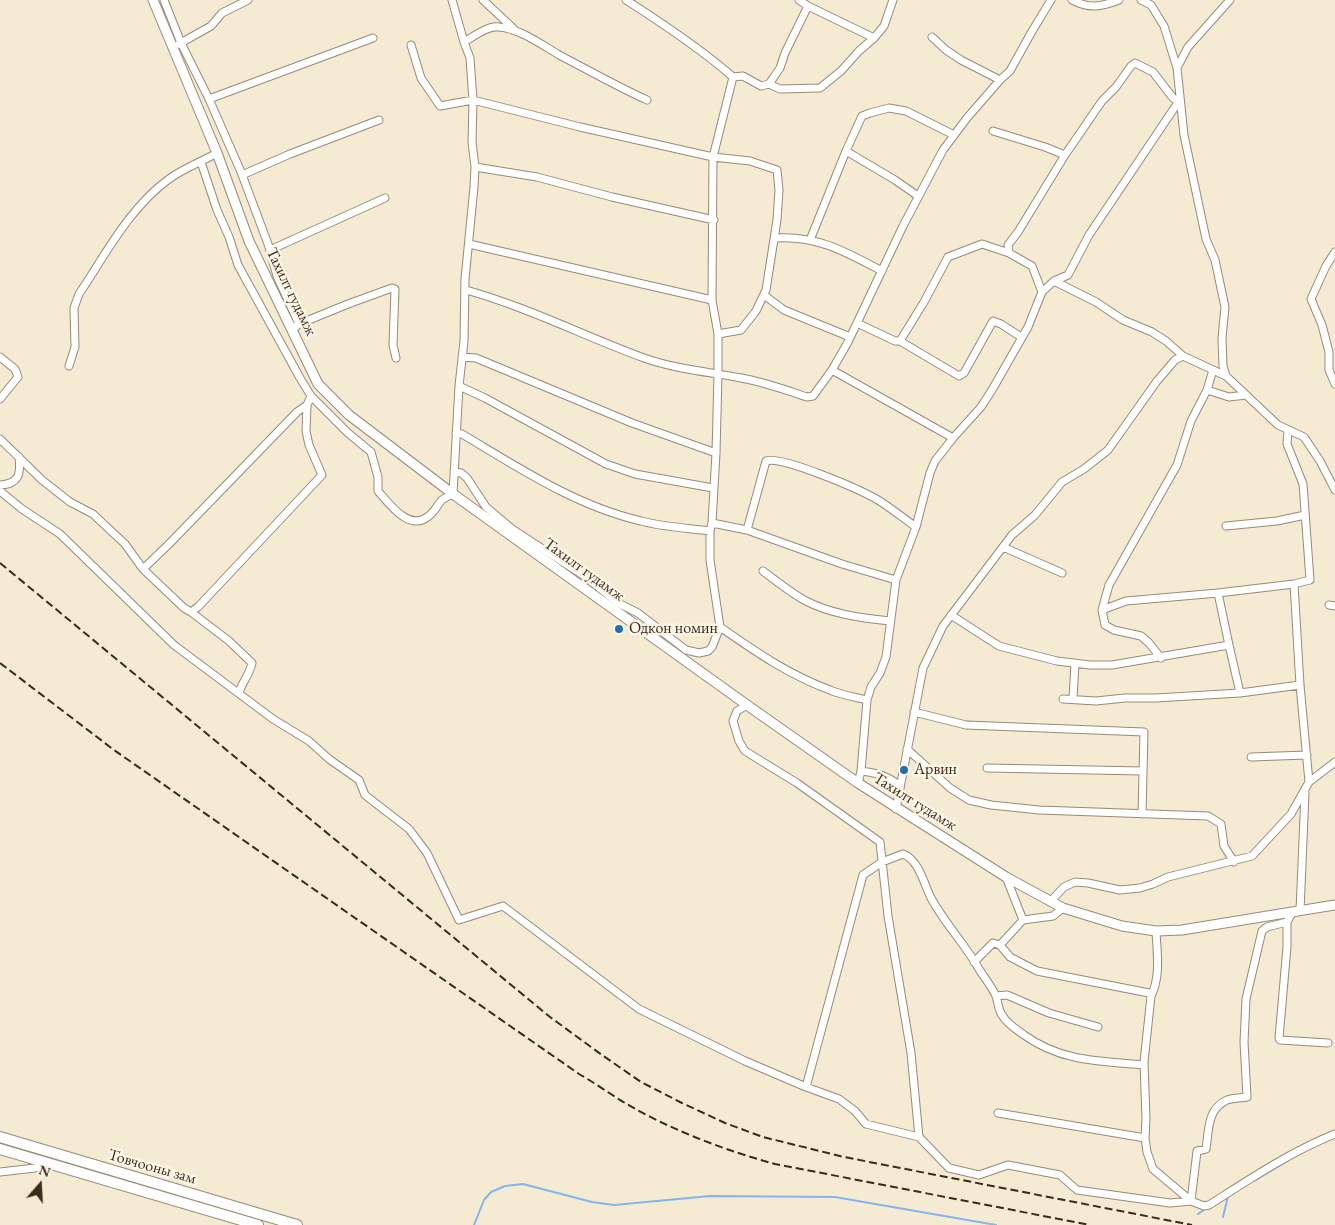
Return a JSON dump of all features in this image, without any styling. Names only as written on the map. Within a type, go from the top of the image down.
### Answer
[{"type":"highway","name":"Товчооны зам","points":[[0,1137],[296,1225]]},
{"type":"highway","name":"Товчооны зам","points":[[0,1149],[258,1225]]},
{"type":"main road","name":"Тахилт гудамж","points":[[153,0],[217,153],[250,242],[296,327],[318,384],[349,415],[453,494],[675,648],[747,705],[858,783],[896,809],[1050,902],[1063,908],[1122,926],[1156,931],[1182,930],[1335,905]]},
{"type":"street","points":[[164,0],[181,43],[209,99],[242,175],[270,250],[276,276],[296,327],[348,304],[395,289],[393,345],[396,358]]},
{"type":"street","points":[[171,46],[181,43],[211,26],[222,13],[248,0]]},
{"type":"street","points":[[201,162],[238,265],[311,396],[348,433],[371,452],[375,462],[378,491],[403,516],[412,522],[424,521],[433,513],[440,499],[453,494],[459,386],[464,341],[468,244],[474,187],[473,100],[470,58],[452,0]]},
{"type":"street","points":[[483,0],[518,33]]},
{"type":"street","points":[[626,0],[719,65],[733,77],[743,76],[761,86],[770,84],[780,89],[820,88],[841,71],[884,26],[893,0]]},
{"type":"street","points":[[799,0],[874,38]]},
{"type":"street","points":[[466,290],[582,332],[645,359],[743,378],[813,396],[832,370],[850,337],[918,196],[954,135],[1000,80],[1010,71],[1052,0]]},
{"type":"street","points":[[1072,0],[1090,7],[1109,4],[1119,0]]},
{"type":"street","points":[[1141,0],[1150,5],[1164,26],[1177,68],[1184,135],[1206,239],[1215,260],[1225,307],[1222,338],[1223,366],[1226,376]]},
{"type":"street","points":[[1177,68],[1188,47],[1230,0]]},
{"type":"street","points":[[770,84],[780,68],[785,53],[808,6]]},
{"type":"street","points":[[464,42],[489,28],[497,26],[518,33],[614,85],[647,100]]},
{"type":"street","points":[[932,37],[946,50],[1000,80]]},
{"type":"street","points":[[209,99],[373,38]]},
{"type":"street","points":[[411,45],[421,78],[440,106]]},
{"type":"street","points":[[1009,253],[1008,245],[1065,156],[1102,101],[1116,87],[1131,66],[1136,63],[1153,72],[1173,98],[1180,101]]},
{"type":"street","points":[[675,648],[699,653],[708,651],[712,647],[720,628],[710,560],[718,374],[718,334],[712,300],[714,220],[712,195],[713,157],[733,77]]},
{"type":"street","points":[[431,108],[473,100],[580,127],[713,157],[750,161],[777,170],[779,190],[775,238],[766,290],[756,311],[741,330],[718,334]]},
{"type":"street","points":[[858,783],[861,771],[867,700],[871,687],[880,673],[886,657],[896,580],[916,526],[935,461],[981,407],[1028,327],[1042,292],[1054,281],[1068,275],[1089,236],[1180,101]]},
{"type":"street","points":[[810,240],[862,116],[889,108],[906,111],[954,135]]},
{"type":"street","points":[[242,175],[290,154],[379,120]]},
{"type":"street","points":[[992,131],[1045,147],[1065,156]]},
{"type":"street","points":[[846,151],[918,196]]},
{"type":"street","points":[[69,366],[75,347],[74,308],[79,294],[134,211],[152,192],[171,177],[217,153]]},
{"type":"street","points":[[475,167],[536,177],[612,197],[714,220]]},
{"type":"street","points":[[270,250],[385,198]]},
{"type":"street","points":[[775,238],[794,237],[831,245],[882,271]]},
{"type":"street","points":[[468,244],[712,300]]},
{"type":"street","points":[[900,341],[948,257],[982,244],[1009,253],[1032,266],[1042,292]]},
{"type":"street","points":[[1335,252],[1326,266],[1311,299],[1330,352],[1330,370],[1335,384]]},
{"type":"street","points":[[1054,281],[1096,302],[1123,320],[1152,332],[1183,356],[1226,376],[1278,425],[1304,437],[1320,461],[1335,490]]},
{"type":"street","points":[[764,295],[784,310],[850,337]]},
{"type":"street","points":[[857,323],[895,341],[900,341],[959,376],[964,373],[992,321],[1021,337]]},
{"type":"street","points":[[896,809],[923,668],[943,626],[1012,535],[1035,515],[1062,482],[1084,469],[1108,450],[1157,380],[1176,360],[1183,356]]},
{"type":"street","points":[[0,357],[15,369],[18,377],[0,399]]},
{"type":"street","points":[[462,357],[476,358],[632,423],[716,454]]},
{"type":"street","points":[[832,370],[953,438]]},
{"type":"street","points":[[1161,658],[1141,636],[1114,630],[1105,625],[1102,610],[1109,585],[1177,465],[1191,421],[1207,390],[1214,370]]},
{"type":"street","points":[[459,386],[486,398],[606,464],[635,474],[713,488]]},
{"type":"street","points":[[1207,390],[1229,397],[1246,395]]},
{"type":"street","points":[[143,568],[169,544],[296,412],[306,405],[311,396]]},
{"type":"street","points":[[191,612],[198,608],[322,475],[309,445],[306,431],[306,405]]},
{"type":"street","points":[[1102,610],[1126,601],[1218,593],[1294,584],[1310,580],[1303,484],[1287,444],[1288,430]]},
{"type":"street","points":[[456,433],[462,434],[534,477],[593,506],[642,521],[710,531]]},
{"type":"street","points":[[0,439],[42,480],[70,502],[94,514],[125,544],[143,568],[184,608],[229,641],[252,663],[239,693]]},
{"type":"street","points":[[0,485],[8,485],[19,474],[21,469],[19,457]]},
{"type":"street","points":[[747,530],[766,461],[770,459],[797,465],[868,495],[916,526]]},
{"type":"street","points":[[454,472],[467,478],[486,507],[512,529],[579,572],[615,606]]},
{"type":"street","points":[[0,491],[22,509],[60,534],[174,645],[272,719],[309,742],[358,780],[365,795],[409,829],[427,853],[459,920],[503,906],[639,1009],[745,1061],[806,1087],[839,1098],[855,1111],[866,1124],[919,1137],[949,1168],[979,1175],[1008,1165],[1060,1175],[1077,1190],[1170,1202],[1191,1201]]},
{"type":"street","points":[[1226,526],[1277,521],[1305,515]]},
{"type":"street","points":[[712,523],[747,530],[842,564],[896,580]]},
{"type":"street","points":[[1003,547],[1062,573]]},
{"type":"street","points":[[763,571],[802,599],[815,605],[831,611],[890,621]]},
{"type":"street","points":[[1294,584],[1300,685],[1309,782]]},
{"type":"street","points":[[1218,593],[1240,694]]},
{"type":"street","points":[[951,615],[999,646],[1025,654],[1075,663],[1112,666],[1229,645]]},
{"type":"street","points":[[720,628],[772,664],[798,677],[832,691],[867,700]]},
{"type":"street","points":[[1072,698],[1075,663]]},
{"type":"street","points":[[1063,699],[1072,698],[1096,701],[1240,694],[1300,685]]},
{"type":"street","points":[[747,705],[737,711],[733,721],[739,741],[745,751],[797,783],[880,842],[888,916],[911,1052],[919,1137]]},
{"type":"street","points":[[914,712],[966,725],[1144,732],[1142,814]]},
{"type":"street","points":[[907,748],[950,788],[969,800],[990,805],[1038,810],[1208,816],[1221,824],[1224,846],[1234,862]]},
{"type":"street","points":[[1251,757],[1307,755]]},
{"type":"street","points":[[1050,902],[1064,887],[1075,882],[1088,882],[1120,890],[1140,888],[1168,877],[1252,856],[1291,814],[1309,782],[1335,762]]},
{"type":"street","points":[[987,768],[1143,771]]},
{"type":"street","points":[[861,771],[876,773],[890,778],[900,786]]},
{"type":"street","points":[[1191,1201],[1197,1150],[1206,1149],[1211,1115],[1229,1099],[1247,1097],[1244,1042],[1246,999],[1262,931],[1267,927],[1287,922],[1296,912],[1305,790]]},
{"type":"street","points":[[806,1087],[863,875],[882,862],[903,854],[908,856],[923,878],[941,917],[996,996],[1001,1014],[1011,1026],[1035,1043],[1057,1054],[1144,1065]]},
{"type":"street","points":[[1006,877],[1023,920]]},
{"type":"street","points":[[1000,946],[1023,920],[1053,916],[1063,908]]},
{"type":"street","points":[[1287,922],[1288,947],[1279,1038],[1280,1040],[1328,1043]]},
{"type":"street","points":[[1156,931],[1158,974],[1151,996],[1144,1065],[1146,1152],[1153,1169],[1191,1201],[1204,1206],[1209,1205],[1268,1167],[1335,1134]]},
{"type":"street","points":[[974,962],[993,944],[1000,946],[1010,956],[1037,971],[1145,991],[1151,996]]},
{"type":"street","points":[[996,996],[1007,994],[1049,1013],[1098,1028]]},
{"type":"street","points":[[998,1114],[1145,1138]]},
{"type":"street","points":[[0,1172],[58,1166]]},
{"type":"waterway","points":[[1254,1181],[1299,1154]]},
{"type":"waterway","points":[[474,1225],[484,1200],[491,1192],[505,1186],[523,1184],[592,1202],[614,1205],[710,1196],[835,1197],[996,1225]]},
{"type":"waterway","points":[[1223,1217],[1228,1196]]},
{"type":"waterway","points":[[1198,1214],[1207,1208]]},
{"type":"railway","points":[[0,563],[550,1017],[641,1082],[725,1123],[763,1137],[844,1157],[1192,1225]]},
{"type":"railway","points":[[0,663],[114,750],[579,1074],[643,1113],[698,1138],[775,1164],[1090,1225]]},
{"type":"place","name":"Одкон номин","points":[[619,629]]},
{"type":"place","name":"Арвин","points":[[904,770]]}]
